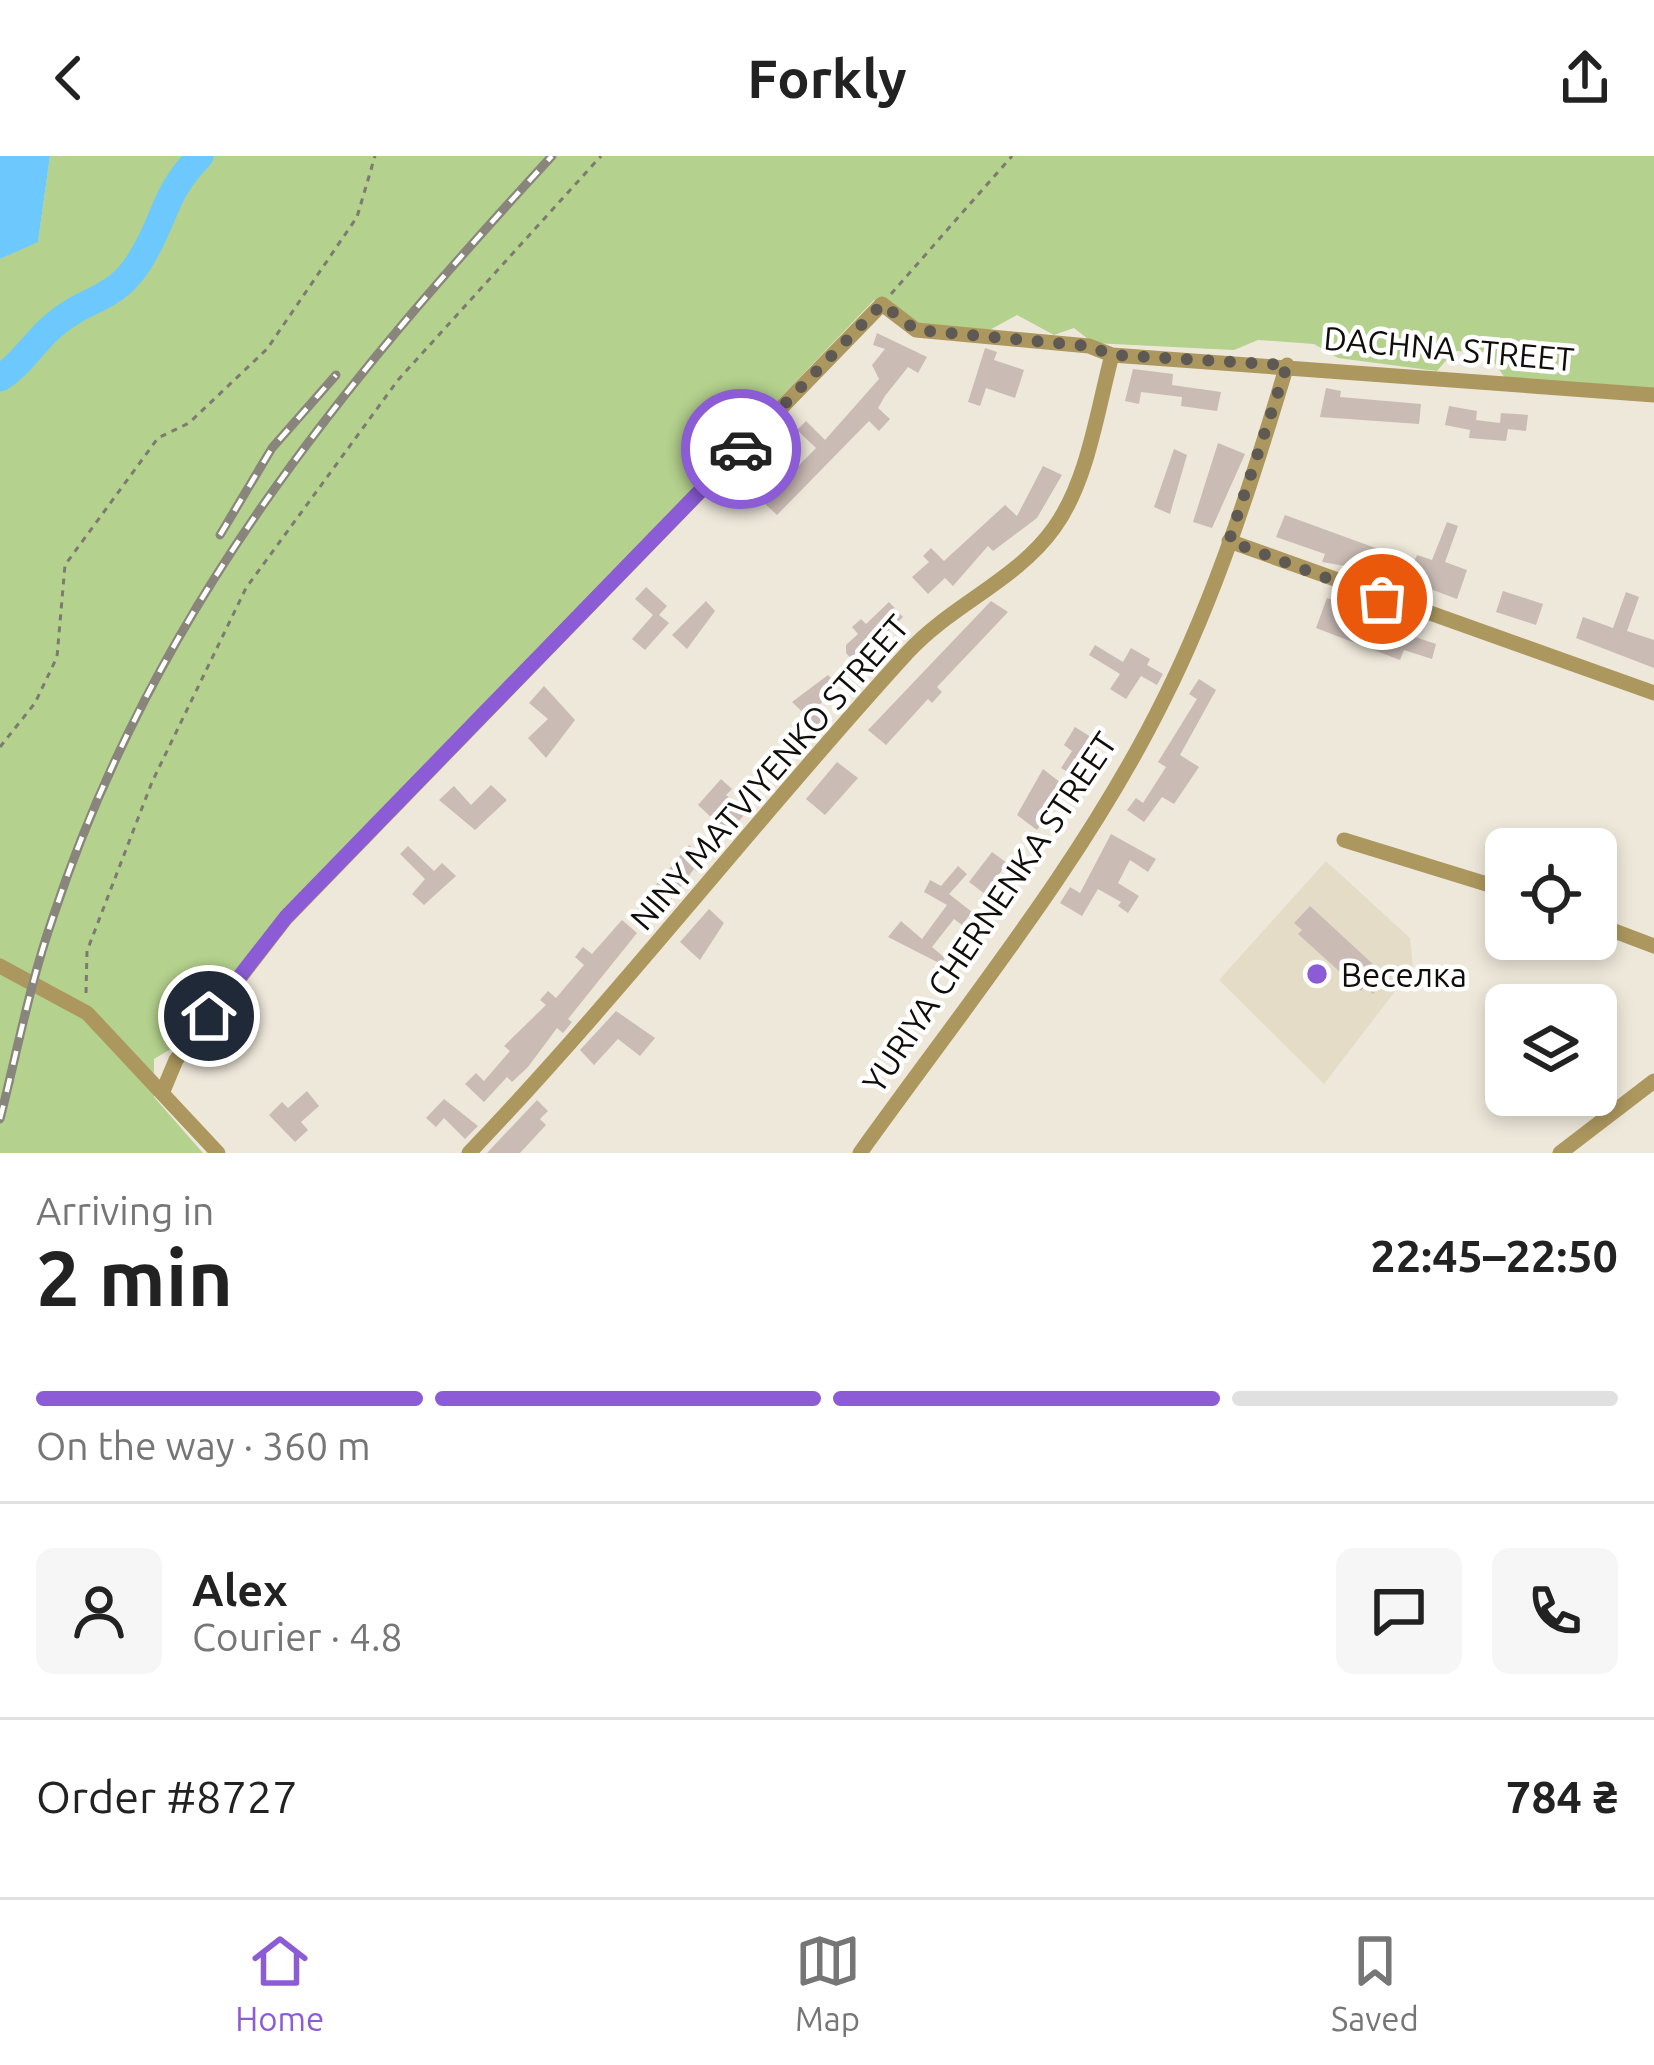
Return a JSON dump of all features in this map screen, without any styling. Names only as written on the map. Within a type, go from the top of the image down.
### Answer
[{"type":"street","points":[[163,1091],[176,1060],[286,917],[882,304]]},
{"type":"street","name":"DACHNA STREET","points":[[882,304],[916,330],[1089,346],[1112,355],[1654,395]]},
{"type":"street","name":"NINY MATVIYENKO STREET","points":[[469,1153],[665,938],[913,646],[1022,561],[1055,527],[1086,453],[1112,355]]},
{"type":"street","name":"YURIYA CHERNENKA STREET","points":[[860,1153],[1094,823],[1163,702],[1229,541],[1287,365]]},
{"type":"street","points":[[1229,541],[1654,693]]},
{"type":"street","points":[[1344,840],[1485,884]]},
{"type":"street","points":[[1617,932],[1654,946]]},
{"type":"street","points":[[0,966],[87,1013],[218,1153]]},
{"type":"street","points":[[1560,1153],[1654,1081]]},
{"type":"path","points":[[0,747],[35,703],[56,657],[65,565],[158,438],[189,423],[267,350],[357,218],[375,156]]},
{"type":"path","points":[[87,1013],[87,951],[152,782],[246,588],[398,380],[601,156]]},
{"type":"path","points":[[882,304],[1012,156]]},
{"type":"shaded area","name":"Веселка","points":[[1326,861],[1410,938],[1413,968],[1324,1084],[1219,980]]},
{"type":"green space","points":[[50,156],[1654,156],[1654,389],[1505,378],[1487,352],[1454,351],[1437,371],[1338,358],[1314,344],[1258,340],[1234,350],[1093,343],[1074,328],[1054,335],[1017,315],[986,332],[911,323],[892,302],[874,300],[264,936],[186,1040],[154,1059],[154,1097],[203,1153],[0,1153],[0,259],[38,241]]},
{"type":"water","points":[[0,156],[50,156],[38,242],[0,259]]},
{"type":"building","points":[[877,333],[927,357],[918,373],[908,367],[885,396],[878,408],[890,419],[879,431],[869,421],[777,515],[763,502],[816,448],[797,430],[806,421],[825,440],[879,379],[872,365],[885,349],[873,345]]},
{"type":"building","points":[[985,348],[997,352],[994,360],[1024,370],[1015,398],[986,388],[980,406],[968,402]]},
{"type":"building","points":[[1133,369],[1173,374],[1172,385],[1221,392],[1217,411],[1181,406],[1182,397],[1141,392],[1139,404],[1125,401]]},
{"type":"building","points":[[1326,388],[1341,391],[1340,397],[1421,404],[1419,424],[1320,417]]},
{"type":"building","points":[[1449,406],[1477,411],[1476,420],[1500,423],[1501,413],[1528,415],[1526,431],[1508,429],[1506,441],[1469,438],[1470,430],[1445,425]]},
{"type":"building","points":[[1218,443],[1245,454],[1212,528],[1193,522]]},
{"type":"building","points":[[1174,449],[1187,455],[1170,514],[1154,507]]},
{"type":"building","points":[[1043,466],[1062,475],[1037,518],[993,551],[988,546],[953,586],[945,578],[928,594],[912,577],[929,562],[923,556],[931,548],[944,561],[1005,505],[1017,516]]},
{"type":"building","points":[[1285,515],[1414,562],[1417,555],[1432,560],[1447,522],[1458,526],[1445,562],[1467,570],[1457,599],[1390,574],[1322,562],[1325,554],[1276,537]]},
{"type":"building","points":[[646,587],[667,606],[659,615],[669,623],[645,650],[632,639],[653,615],[635,599]]},
{"type":"building","points":[[1503,591],[1543,604],[1536,625],[1496,612]]},
{"type":"building","points":[[1626,592],[1639,597],[1627,631],[1654,640],[1654,668],[1576,638],[1583,617],[1613,628]]},
{"type":"building","points":[[1327,598],[1338,602],[1335,610],[1396,633],[1400,621],[1413,625],[1409,635],[1436,644],[1432,659],[1404,650],[1400,660],[1316,628]]},
{"type":"building","points":[[706,601],[715,611],[687,649],[672,635]]},
{"type":"building","points":[[991,601],[1008,612],[937,687],[942,692],[932,703],[928,699],[886,745],[868,730]]},
{"type":"building","points":[[889,602],[903,617],[880,639],[891,651],[882,659],[874,650],[857,665],[846,653],[846,645],[858,634],[852,627],[861,619],[866,624]]},
{"type":"building","points":[[1095,645],[1123,662],[1131,648],[1163,674],[1157,685],[1141,676],[1126,699],[1110,689],[1120,674],[1089,655]]},
{"type":"building","points":[[828,675],[839,686],[819,705],[829,715],[817,726],[792,702]]},
{"type":"building","points":[[1199,679],[1216,690],[1180,755],[1199,767],[1174,804],[1162,797],[1144,822],[1127,810],[1136,798],[1143,803],[1166,767],[1158,762],[1197,699],[1189,694]]},
{"type":"building","points":[[544,686],[575,720],[546,758],[528,738],[548,719],[529,703]]},
{"type":"building","points":[[1075,727],[1094,739],[1079,764],[1089,770],[1082,781],[1061,768],[1072,751],[1064,745]]},
{"type":"building","points":[[837,762],[858,778],[825,815],[806,799]]},
{"type":"building","points":[[1043,769],[1061,783],[1038,814],[1045,819],[1037,830],[1017,815]]},
{"type":"building","points":[[721,779],[732,789],[726,795],[746,813],[728,833],[698,805]]},
{"type":"building","points":[[491,785],[507,800],[475,830],[439,800],[454,786],[471,805]]},
{"type":"building","points":[[1111,834],[1156,859],[1148,872],[1130,860],[1118,883],[1139,896],[1128,913],[1118,906],[1121,902],[1098,889],[1082,916],[1060,903],[1070,887],[1080,893]]},
{"type":"building","points":[[689,845],[707,860],[697,872],[694,869],[654,922],[637,908]]},
{"type":"building","points":[[408,846],[434,871],[442,863],[456,876],[424,905],[412,894],[425,879],[400,854]]},
{"type":"building","points":[[992,852],[1007,863],[985,894],[969,882]]},
{"type":"building","points":[[958,866],[967,874],[949,894],[972,912],[962,925],[954,919],[932,947],[945,958],[941,964],[888,937],[901,921],[922,939],[947,905],[924,892],[930,880],[941,886]]},
{"type":"building","points":[[1310,906],[1388,978],[1373,994],[1365,986],[1361,991],[1298,934],[1302,930],[1294,923]]},
{"type":"building","points":[[709,909],[724,923],[700,960],[680,942]]},
{"type":"building","points":[[622,920],[637,933],[568,1019],[572,1022],[563,1033],[557,1028],[528,1067],[512,1082],[507,1077],[484,1102],[465,1084],[476,1073],[484,1081],[510,1051],[504,1046],[546,1005],[540,1000],[548,991],[556,998],[584,965],[575,957],[583,947],[592,954]]},
{"type":"building","points":[[616,1011],[655,1038],[640,1056],[618,1039],[594,1065],[580,1050]]},
{"type":"building","points":[[307,1091],[319,1106],[301,1122],[308,1130],[295,1142],[269,1115],[282,1102],[288,1108]]},
{"type":"building","points":[[444,1099],[478,1126],[465,1139],[444,1118],[436,1127],[426,1118]]},
{"type":"building","points":[[537,1100],[548,1111],[540,1119],[546,1125],[520,1153],[487,1153]]},
{"type":"waterway","points":[[0,378],[53,326],[124,281],[145,252],[180,181],[200,156]]},
{"type":"railway","points":[[0,1119],[45,942],[95,806],[143,702],[199,603],[327,418],[552,156]]},
{"type":"railway","points":[[220,535],[272,448],[336,375]]},
{"type":"way so far","points":[[741,449],[882,304],[916,330],[1089,346],[1112,355],[1287,365],[1229,541],[1382,599]]},
{"type":"place","name":"Веселка","points":[[1317,974]]},
{"type":"route","points":[[209,1016],[286,917],[692,505],[741,449]]}]
